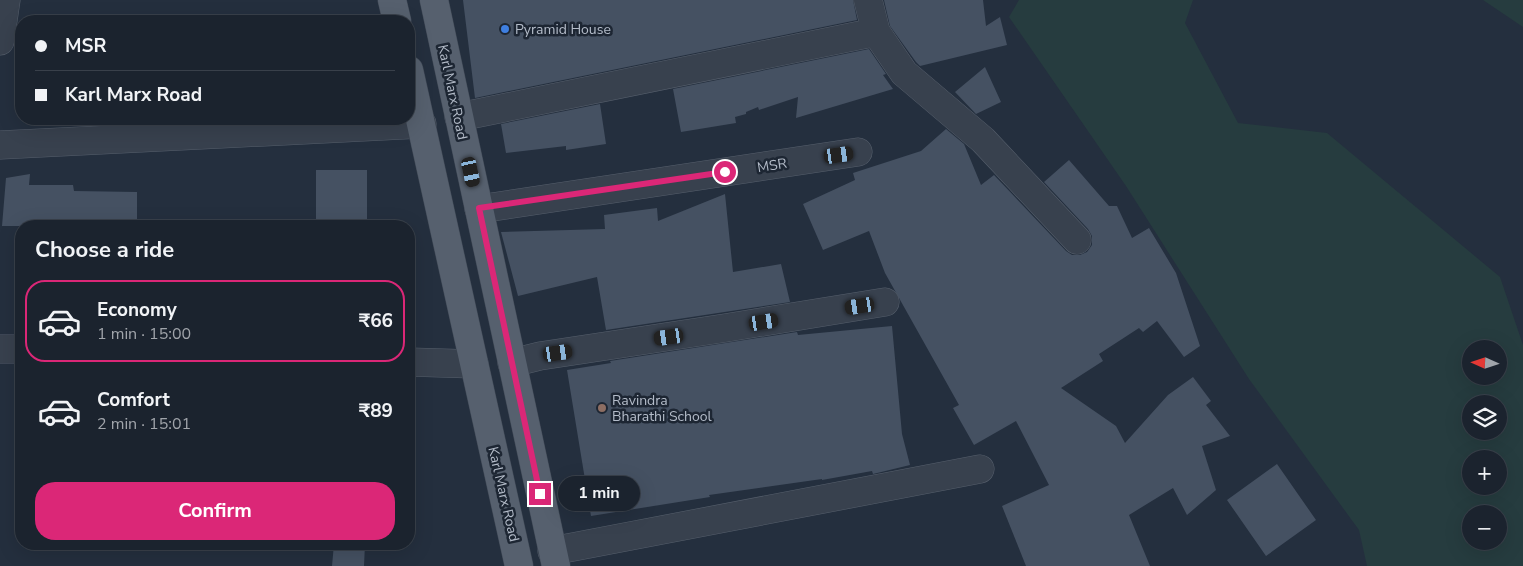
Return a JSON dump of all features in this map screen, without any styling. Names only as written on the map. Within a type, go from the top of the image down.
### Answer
[{"type":"main road","points":[[392,0],[396,15]]},
{"type":"main road","name":"Karl Marx Road","points":[[434,0],[554,558]]},
{"type":"main road","name":"Karl Marx Road","points":[[415,95],[519,566]]},
{"type":"street","points":[[0,41],[6,0]]},
{"type":"street","points":[[868,0],[876,32],[904,73],[983,140],[1077,240]]},
{"type":"street","points":[[459,117],[876,32]]},
{"type":"street","points":[[415,124],[422,124]]},
{"type":"street","points":[[0,145],[402,125]]},
{"type":"street","name":"MSR","points":[[479,208],[858,152]]},
{"type":"street","points":[[512,363],[540,356],[735,327],[884,302]]},
{"type":"street","points":[[0,349],[15,349]]},
{"type":"street","points":[[415,362],[474,364]]},
{"type":"street","points":[[554,558],[980,469]]},
{"type":"green space","points":[[1019,0],[1193,0],[1185,23],[1238,123],[1327,133],[1500,277],[1523,345],[1523,566],[1367,566],[1359,530],[1249,379],[1126,186],[1009,17]]},
{"type":"green space","points":[[1483,0],[1523,0],[1523,27]]},
{"type":"building","points":[[463,0],[853,0],[857,20],[475,98]]},
{"type":"building","points":[[884,0],[983,0],[986,26],[1000,17],[1007,45],[920,66],[890,26]]},
{"type":"building","points":[[869,49],[886,74],[883,75],[893,89],[796,118],[798,97],[759,110],[758,107],[746,112],[746,114],[735,117],[736,123],[681,132],[673,89]]},
{"type":"building","points":[[985,67],[1001,102],[976,114],[955,92]]},
{"type":"building","points":[[600,104],[606,144],[566,150],[566,146],[506,153],[501,124]]},
{"type":"building","points":[[946,129],[964,144],[981,185],[994,175],[1066,251],[1072,255],[1080,255],[1087,252],[1092,245],[1092,236],[1088,229],[1044,182],[1069,160],[1109,206],[1117,206],[1132,238],[1149,228],[1176,273],[1200,346],[1184,357],[1157,321],[1143,332],[1139,328],[1099,354],[1103,361],[1061,388],[1116,426],[1125,443],[1168,395],[1193,377],[1211,401],[1206,405],[1230,436],[1202,446],[1216,490],[1187,515],[1173,488],[1129,515],[1150,566],[1026,566],[1002,506],[1049,485],[1016,421],[974,445],[953,408],[959,405],[885,273],[869,231],[823,250],[803,204],[855,180],[853,173],[921,151]]},
{"type":"building","points":[[316,170],[367,170],[367,220],[316,220]]},
{"type":"building","points":[[30,174],[29,185],[73,185],[74,191],[137,192],[137,220],[15,220],[15,226],[2,226],[6,178]]},
{"type":"building","points":[[725,194],[733,272],[781,264],[790,302],[606,330],[597,277],[518,296],[501,232],[605,229],[604,215],[657,208],[658,221]]},
{"type":"building","points":[[892,326],[902,434],[910,465],[873,474],[872,471],[822,480],[709,495],[710,497],[591,516],[567,370],[611,363],[610,361],[797,332],[798,335]]},
{"type":"building","points":[[1277,464],[1316,520],[1266,556],[1227,500]]},
{"type":"building","points":[[333,550],[365,550],[364,566],[332,566]]},
{"type":"place","name":"Pyramid House","points":[[505,29]]},
{"type":"place","name":"Ravindra Bharathi School","points":[[602,408]]},
{"type":"route","points":[[540,494],[479,208],[725,172]]}]
